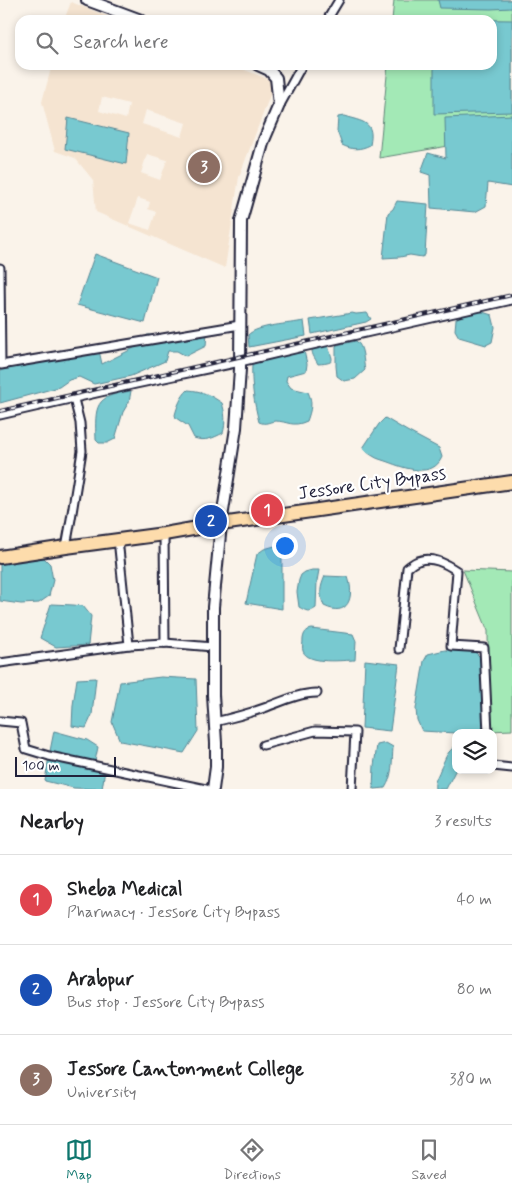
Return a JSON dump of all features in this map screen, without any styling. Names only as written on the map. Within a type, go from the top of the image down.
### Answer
[{"type":"highway","name":"Jessore City Bypass","points":[[0,558],[512,482]]},
{"type":"street","points":[[87,0],[128,15]]},
{"type":"street","points":[[330,15],[339,0]]},
{"type":"street","points":[[269,70],[276,78],[279,105]]},
{"type":"street","points":[[213,789],[216,767],[216,743],[214,722],[213,607],[221,524],[236,428],[240,362],[241,221],[264,140],[279,105],[299,70]]},
{"type":"street","points":[[0,268],[1,365],[240,325]]},
{"type":"street","points":[[0,415],[512,300]]},
{"type":"street","points":[[66,547],[82,451],[80,423],[74,398]]},
{"type":"street","points":[[164,534],[165,643]]},
{"type":"street","points":[[118,540],[129,645]]},
{"type":"street","points":[[399,649],[407,568],[418,561],[431,559],[445,563],[456,571],[450,646],[484,648],[488,729]]},
{"type":"street","points":[[0,663],[129,645],[165,643],[213,647]]},
{"type":"street","points":[[214,722],[234,718],[292,698],[317,693]]},
{"type":"street","points":[[0,721],[21,723],[26,749],[49,756],[206,789]]},
{"type":"street","points":[[263,745],[315,731],[355,732],[352,789]]},
{"type":"street","points":[[497,766],[512,768]]},
{"type":"shaded area","points":[[71,2],[104,15],[66,15]]},
{"type":"shaded area","points":[[51,70],[245,70],[275,82],[239,177],[225,268],[96,212],[93,180],[75,158],[55,151],[42,102]],"holes":[[[102,97],[129,104],[126,119],[99,111]],[[146,110],[186,123],[182,137],[142,124]],[[147,154],[167,160],[160,180],[141,173]],[[138,198],[150,202],[148,209],[156,212],[150,230],[129,223]]]},
{"type":"green space","points":[[394,0],[512,0],[512,135],[379,158],[388,70],[497,70],[497,15],[392,15]]},
{"type":"green space","points":[[463,570],[512,572],[512,730],[489,729],[488,631]]},
{"type":"water","points":[[438,0],[512,0],[512,8],[440,8]]},
{"type":"water","points":[[497,20],[512,20],[512,112],[434,114],[434,70],[497,70]]},
{"type":"water","points":[[512,115],[512,187],[488,183],[486,206],[475,212],[431,208],[430,175],[421,172],[428,153],[446,158],[445,118]]},
{"type":"water","points":[[344,116],[362,121],[369,127],[371,131],[370,145],[356,149],[342,145],[337,131],[338,117]]},
{"type":"water","points":[[68,118],[129,133],[126,164],[65,149]]},
{"type":"water","points":[[397,201],[428,204],[425,255],[422,257],[410,255],[383,258],[388,213],[393,209]]},
{"type":"water","points":[[95,254],[157,277],[145,323],[77,305]]},
{"type":"water","points":[[479,311],[492,315],[495,327],[492,342],[486,345],[459,337],[455,330],[456,319],[464,314]]},
{"type":"water","points":[[352,313],[367,313],[371,319],[366,322],[312,334],[310,320]]},
{"type":"water","points":[[304,321],[306,336],[249,347],[248,335],[252,332],[266,327]]},
{"type":"water","points":[[207,332],[206,346],[186,356],[177,351],[168,351],[165,361],[131,376],[94,384],[79,377],[69,380],[59,387],[0,403],[0,365],[94,345],[98,346],[102,364],[134,348],[147,335]]},
{"type":"water","points":[[356,341],[362,350],[365,370],[355,379],[344,381],[337,376],[336,346]]},
{"type":"water","points":[[328,345],[332,357],[331,361],[318,364],[312,353],[313,347]]},
{"type":"water","points":[[304,351],[307,364],[306,371],[287,376],[286,381],[291,388],[308,392],[311,406],[307,421],[294,424],[279,421],[259,422],[253,393],[252,364],[256,361],[292,352]]},
{"type":"water","points":[[188,390],[206,394],[222,403],[225,418],[223,433],[212,438],[194,438],[188,426],[176,418],[178,405]]},
{"type":"water","points":[[131,391],[129,402],[123,412],[115,439],[107,443],[99,443],[96,440],[96,419],[99,405],[110,396]]},
{"type":"water","points":[[385,418],[439,448],[442,457],[438,464],[425,470],[410,469],[378,459],[363,448]]},
{"type":"water","points":[[282,544],[282,609],[246,603],[257,554],[264,549]]},
{"type":"water","points":[[44,558],[50,564],[53,580],[49,596],[39,603],[21,604],[0,601],[0,563]]},
{"type":"water","points":[[312,570],[319,570],[316,608],[308,611],[299,607],[297,592],[301,575]]},
{"type":"water","points":[[325,576],[348,577],[351,592],[348,604],[344,607],[332,609],[324,606],[321,591]]},
{"type":"water","points":[[51,604],[83,606],[91,616],[88,645],[56,647],[40,638]]},
{"type":"water","points":[[312,629],[353,634],[356,641],[355,660],[319,660],[306,655],[303,651],[303,637],[307,631]]},
{"type":"water","points":[[445,650],[470,651],[476,653],[481,658],[485,668],[485,713],[482,729],[452,729],[452,733],[422,731],[417,720],[416,709],[424,661],[428,654]]},
{"type":"water","points":[[365,660],[399,664],[390,731],[362,728]]},
{"type":"water","points":[[161,677],[196,679],[198,731],[184,753],[120,741],[112,722],[120,682]]},
{"type":"water","points":[[96,678],[92,715],[86,728],[72,726],[77,679]]},
{"type":"water","points":[[54,731],[87,740],[98,747],[94,766],[105,770],[102,789],[74,788],[45,781]]},
{"type":"water","points":[[386,743],[393,747],[391,773],[385,788],[375,789],[373,788],[374,766],[377,745]]},
{"type":"water","points":[[452,749],[454,774],[446,789],[435,789],[436,779]]},
{"type":"railway","points":[[0,411],[512,295]]},
{"type":"place","name":"Jessore Cantonment College","points":[[204,167]]},
{"type":"place","name":"Sheba Medical","points":[[267,510]]},
{"type":"place","name":"Arabpur","points":[[211,521]]}]
